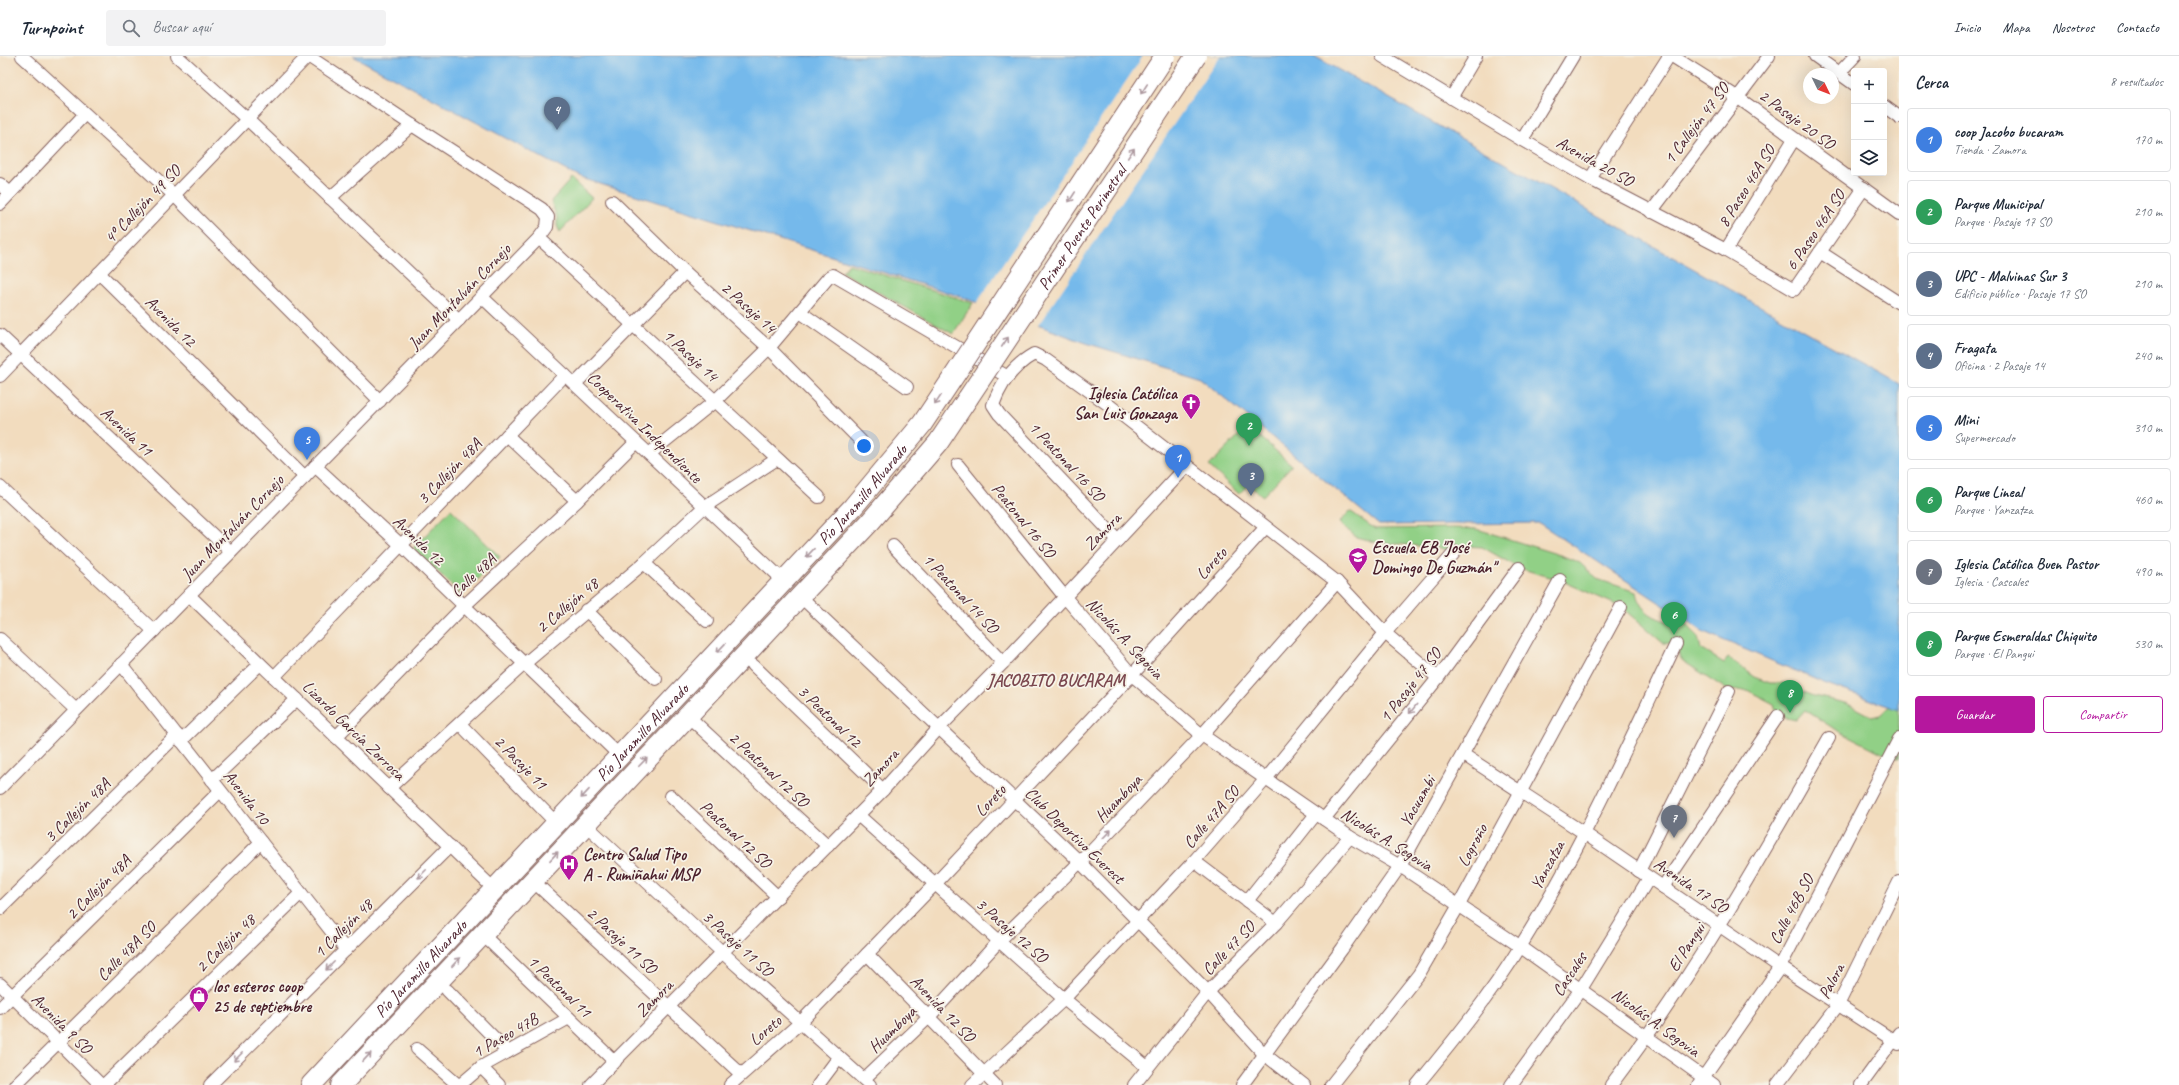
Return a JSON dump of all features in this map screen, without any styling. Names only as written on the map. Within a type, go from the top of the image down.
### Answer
[{"type":"highway","name":"Primer Puente Perimetral","points":[[960,367],[1165,56]]},
{"type":"highway","name":"Primer Puente Perimetral","points":[[968,398],[1196,56]]},
{"type":"highway","name":"Pío Jaramillo Alvarado","points":[[311,1085],[853,507],[922,424],[960,367]]},
{"type":"highway","name":"Pío Jaramillo Alvarado","points":[[340,1085],[870,522],[938,443],[968,398]]},
{"type":"street","points":[[22,56],[174,195],[380,401]]},
{"type":"street","points":[[177,56],[247,119],[459,320]]},
{"type":"street","name":"4º Callejón 49 SO","points":[[0,376],[308,56]]},
{"type":"street","name":"Juan Montalván Cornejo","points":[[0,787],[482,297],[539,238],[547,227],[548,217],[542,209],[308,56]]},
{"type":"street","points":[[1451,98],[1476,56]]},
{"type":"street","points":[[1522,140],[1573,56]]},
{"type":"street","points":[[1590,179],[1671,56]]},
{"type":"street","name":"2 Pasaje 20 SO","points":[[1671,56],[1737,97],[1794,140],[1899,214]]},
{"type":"street","name":"1 Callejón 47 SO","points":[[1651,212],[1769,56]]},
{"type":"street","points":[[1815,56],[1832,68]]},
{"type":"street","points":[[1851,82],[1839,73],[1855,56]]},
{"type":"street","name":"Avenida 20 SO","points":[[1387,57],[1451,98],[1590,179],[1726,250],[1794,290]]},
{"type":"street","points":[[1887,108],[1899,117]]},
{"type":"street","points":[[0,204],[85,114]]},
{"type":"street","points":[[330,198],[412,125]]},
{"type":"street","name":"8 Paseo 46A SO","points":[[1726,250],[1794,140]]},
{"type":"street","points":[[0,184],[10,193]]},
{"type":"street","name":"6 Paseo 46A SO","points":[[1794,290],[1864,188]]},
{"type":"street","name":"2 Pasaje 14","points":[[612,202],[684,272],[769,348],[861,442]]},
{"type":"street","name":"1 Pasaje 14","points":[[539,238],[819,497]]},
{"type":"street","points":[[1820,252],[1899,303]]},
{"type":"street","points":[[575,384],[684,272]]},
{"type":"street","name":"Avenida 12","points":[[99,274],[305,477]]},
{"type":"street","points":[[649,454],[715,401],[769,348],[833,275],[1008,377],[1021,361],[1034,354],[1046,360],[1187,466],[1265,528],[1337,582],[1385,632],[1438,678]]},
{"type":"street","name":"Cooperativa Independiente","points":[[482,297],[784,581]]},
{"type":"street","points":[[800,312],[907,387]]},
{"type":"street","name":"Avenida 11","points":[[0,335],[231,552]]},
{"type":"street","name":"3 Callejón 48A","points":[[274,677],[565,375]]},
{"type":"street","name":"1 Peatonal 16 SO","points":[[1008,377],[997,393],[993,404],[999,414],[1118,540]]},
{"type":"street","points":[[507,435],[576,501]]},
{"type":"street","name":"Calle 48A","points":[[336,737],[464,606],[576,501],[636,442]]},
{"type":"street","name":"2 Callejón 48","points":[[389,788],[523,665],[586,610],[644,563],[704,507],[777,459]]},
{"type":"street","name":"Peatonal 16 SO","points":[[958,465],[1064,596]]},
{"type":"street","name":"Avenida 12","points":[[315,466],[401,545],[523,665],[620,756]]},
{"type":"street","name":"Zamora","points":[[593,1084],[883,790],[939,728],[1003,663],[1187,466]]},
{"type":"street","points":[[0,487],[154,631]]},
{"type":"street","name":"Loreto","points":[[730,1085],[801,1022],[868,954],[1132,675],[1265,528]]},
{"type":"street","name":"1 Peatonal 14 SO","points":[[893,546],[1003,663]]},
{"type":"street","name":"Calle 47A SO","points":[[972,1085],[1064,999],[1194,861],[1265,780],[1385,632],[1455,552]]},
{"type":"street","points":[[644,563],[707,621]]},
{"type":"street","name":"1 Pasaje 47 SO","points":[[1247,901],[1438,678],[1519,568]]},
{"type":"street","name":"Yacuambi","points":[[1242,1085],[1342,949],[1400,866],[1464,755],[1560,580]]},
{"type":"street","name":"Huamboya","points":[[867,1082],[999,941],[1080,862],[1202,735],[1337,582]]},
{"type":"street","name":"Lizardo García Zorrosa","points":[[189,595],[495,890]]},
{"type":"street","name":"Nicolás A. Segovia","points":[[1064,596],[1132,675],[1202,735],[1265,780],[1350,837],[1400,866],[1521,947],[1648,1037],[1701,1081],[1714,1085]]},
{"type":"street","name":"Club Deportivo Everest","points":[[801,597],[1138,919],[1208,992],[1264,1054],[1304,1085]]},
{"type":"street","name":"Logroño","points":[[1331,1085],[1419,974],[1459,905],[1621,607]]},
{"type":"street","points":[[586,610],[656,680]]},
{"type":"street","points":[[0,638],[76,710]]},
{"type":"street","name":"Yanzatza","points":[[1417,1085],[1481,1006],[1521,947],[1584,833],[1676,644]]},
{"type":"street","name":"Avenida 10","points":[[121,664],[346,950]]},
{"type":"street","name":"3 Callejón 48A","points":[[0,909],[179,738],[260,664]]},
{"type":"street","name":"3 Peatonal 12","points":[[753,666],[883,790]]},
{"type":"street","name":"Cascales","points":[[1510,1085],[1581,989],[1644,874],[1729,691]]},
{"type":"street","points":[[212,780],[297,699]]},
{"type":"street","name":"2 Peatonal 12 SO","points":[[688,716],[828,846]]},
{"type":"street","points":[[1663,887],[1778,716]]},
{"type":"street","name":"2 Pasaje 11","points":[[460,724],[557,824]]},
{"type":"street","name":"El Pangui","points":[[1611,1085],[1648,1037],[1720,926],[1829,738]]},
{"type":"street","name":"Calle 46B SO","points":[[1701,1081],[1780,967],[1899,739]]},
{"type":"street","name":"Avenida 17 SO","points":[[1464,755],[1520,793],[1584,833],[1838,1006],[1898,1039]]},
{"type":"street","name":"2 Callejón 48A","points":[[0,1008],[220,791]]},
{"type":"street","name":"Peatonal 12 SO","points":[[671,796],[778,896]]},
{"type":"street","name":"3 Pasaje 12 SO","points":[[858,815],[934,885],[1064,999],[1147,1067]]},
{"type":"street","name":"3 Pasaje 11 SO","points":[[585,824],[723,953],[867,1082]]},
{"type":"street","name":"Calle 47 SO","points":[[1138,1084],[1147,1067],[1208,992],[1276,923],[1350,837]]},
{"type":"street","name":"Calle 48A SO","points":[[15,1085],[261,842]]},
{"type":"street","name":"1 Callejón 48","points":[[210,1085],[450,846]]},
{"type":"street","points":[[1194,861],[1276,923]]},
{"type":"street","name":"2 Pasaje 11 SO","points":[[532,880],[741,1074]]},
{"type":"street","name":"Palora","points":[[1777,1085],[1838,1006],[1899,882]]},
{"type":"street","name":"2 Callejón 48","points":[[102,1085],[301,893]]},
{"type":"street","name":"1 Peatonal 11","points":[[482,934],[615,1062]]},
{"type":"street","name":"Avenida 12 SO","points":[[868,954],[928,1018],[995,1085]]},
{"type":"street","name":"Avenida 9 SO","points":[[0,984],[102,1085]]},
{"type":"street","points":[[447,990],[508,1052]]},
{"type":"street","name":"1 Paseo 47B","points":[[459,1085],[481,1067],[568,1018]]},
{"type":"street","points":[[1861,1085],[1898,1039]]},
{"type":"street","points":[[417,1049],[459,1085]]},
{"type":"street","points":[[818,1085],[839,1057]]},
{"type":"street","points":[[481,1067],[499,1085]]},
{"type":"green space","points":[[571,179],[592,198],[560,232],[557,226],[557,218],[551,201]]},
{"type":"green space","points":[[849,264],[973,303],[953,334],[842,272]]},
{"type":"green space","points":[[1248,426],[1292,465],[1263,496],[1248,485],[1239,494],[1209,466]]},
{"type":"green space","points":[[451,509],[500,557],[462,595],[413,548]]},
{"type":"green space","points":[[1350,511],[1375,529],[1477,529],[1563,556],[1580,563],[1597,579],[1636,592],[1640,604],[1653,616],[1665,621],[1685,623],[1698,637],[1701,649],[1724,663],[1728,658],[1754,677],[1770,683],[1789,683],[1794,688],[1814,696],[1846,703],[1872,717],[1880,715],[1892,704],[1899,705],[1899,758],[1890,757],[1833,728],[1805,710],[1796,720],[1778,716],[1774,704],[1747,690],[1729,691],[1680,659],[1676,644],[1663,643],[1621,607],[1560,580],[1519,568],[1482,547],[1464,546],[1455,552],[1439,548],[1375,542],[1356,537],[1339,523]]},
{"type":"water","points":[[353,56],[1314,56],[1899,384],[1899,710],[1824,683],[1704,632],[1539,523],[1379,525],[1200,378],[1086,343],[959,296],[578,177]]},
{"type":"pier","points":[[1143,56],[1220,56],[1037,327],[976,304]]},
{"type":"place","name":"Fragata","points":[[557,130]]},
{"type":"place","name":"Iglesia Católica San Luis Gonzaga","points":[[1191,420]]},
{"type":"place","name":"Parque Municipal","points":[[1249,446]]},
{"type":"place","name":"Mini","points":[[307,460]]},
{"type":"place","name":"coop Jacobo bucaram","points":[[1178,478]]},
{"type":"place","name":"UPC - Malvinas Sur 3","points":[[1251,496]]},
{"type":"place","name":"Escuela EB \"José Domingo De Guzmán\"","points":[[1358,574]]},
{"type":"place","name":"Parque Lineal","points":[[1674,635]]},
{"type":"place","name":"Parque Esmeraldas Chiquito","points":[[1790,713]]},
{"type":"place","name":"Iglesia Católica Buen Pastor","points":[[1674,838]]},
{"type":"place","name":"Centro Salud Tipo A - Rumiñahui MSP","points":[[569,881]]},
{"type":"place","name":"los esteros coop 25 de septiembre","points":[[199,1013]]},
{"type":"district","name":"JACOBITO BUCARAM","points":[[1056,680]]}]
